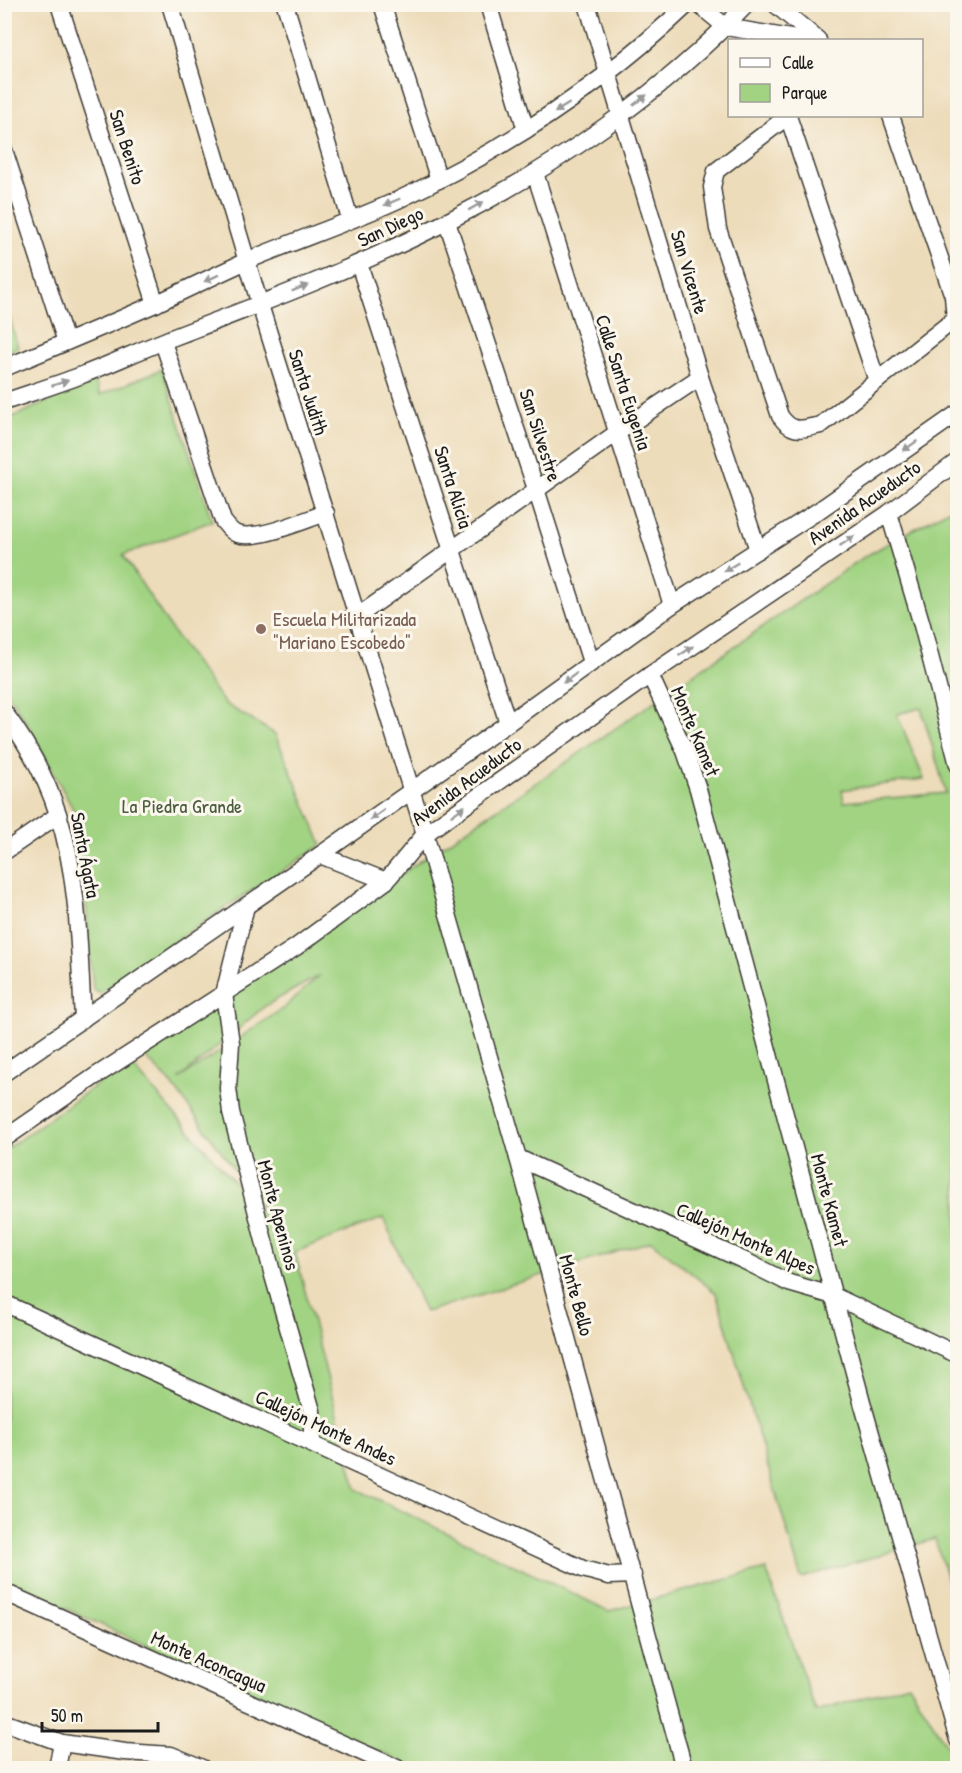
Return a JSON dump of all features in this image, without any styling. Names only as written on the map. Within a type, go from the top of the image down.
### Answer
[{"type":"street","name":"San Benito","points":[[59,4],[156,304]]},
{"type":"street","name":"Santa Judith","points":[[170,4],[260,305],[425,834]]},
{"type":"street","points":[[285,4],[351,219]]},
{"type":"street","points":[[382,4],[439,180]]},
{"type":"street","points":[[488,4],[526,130]]},
{"type":"street","name":"San Vicente","points":[[587,4],[700,377],[759,550]]},
{"type":"street","name":"San Diego","points":[[4,368],[156,304],[248,261],[398,200],[439,180],[569,103],[608,75],[655,36],[688,4]]},
{"type":"street","points":[[698,4],[726,27],[796,39]]},
{"type":"street","name":"San Diego","points":[[4,402],[81,375],[260,305],[359,264],[447,222],[535,173],[620,115],[662,83],[726,27],[747,4]]},
{"type":"street","points":[[775,4],[817,39]]},
{"type":"street","points":[[787,117],[716,171],[712,187],[718,229],[780,416],[786,425],[797,430],[821,425],[955,319],[953,296],[891,117]]},
{"type":"street","points":[[788,117],[876,381]]},
{"type":"street","points":[[4,150],[66,342]]},
{"type":"street","name":"Calle Santa Eugenia","points":[[535,173],[672,605]]},
{"type":"street","name":"San Silvestre","points":[[447,222],[591,663]]},
{"type":"street","name":"Santa Alicia","points":[[359,264],[508,723]]},
{"type":"street","points":[[163,342],[228,528],[235,534],[256,535],[326,513]]},
{"type":"street","points":[[358,616],[536,489],[700,377]]},
{"type":"street","name":"Avenida Acueducto","points":[[4,1073],[320,855],[672,605],[818,511],[957,412]]},
{"type":"street","name":"Avenida Acueducto","points":[[4,1139],[94,1077],[296,947],[387,881],[425,834],[650,675],[889,513],[957,461]]},
{"type":"street","points":[[889,513],[953,731],[957,765]]},
{"type":"street","name":"Monte Kamet","points":[[650,675],[685,751],[698,789],[862,1402],[957,1740]]},
{"type":"street","name":"Santa Ágata","points":[[7,720],[32,755],[58,815],[68,855],[74,895],[83,1019]]},
{"type":"street","points":[[4,852],[58,815]]},
{"type":"street","name":"Monte Bello","points":[[425,834],[518,1158],[684,1768]]},
{"type":"street","points":[[320,855],[387,881]]},
{"type":"street","points":[[224,994],[246,906]]},
{"type":"street","name":"Monte Apeninos","points":[[224,994],[231,1043],[228,1088],[231,1112],[272,1272],[312,1411],[312,1444]]},
{"type":"street","name":"Callejón Monte Alpes","points":[[518,1158],[789,1283],[834,1296],[957,1355]]},
{"type":"street","name":"Callejón Monte Andes","points":[[4,1303],[583,1569],[609,1576],[633,1575]]},
{"type":"street","name":"Monte Aconcagua","points":[[4,1592],[397,1768]]},
{"type":"street","points":[[4,1722],[62,1743],[125,1752],[202,1768]]},
{"type":"street","points":[[57,1768],[62,1743]]},
{"type":"green space","points":[[5,303],[18,347],[4,352]]},
{"type":"green space","name":"La Piedra Grande","points":[[162,369],[212,521],[123,555],[175,635],[224,703],[275,734],[322,845],[100,993],[93,990],[84,880],[73,809],[25,720],[5,690],[4,421],[95,380],[100,395]]},
{"type":"green space","points":[[957,505],[957,1612],[935,1539],[801,1578],[716,1293],[651,1241],[425,1312],[383,1218],[295,1252],[356,1489],[609,1611],[766,1569],[816,1712],[909,1684],[957,1763],[957,1768],[416,1768],[265,1701],[5,1580],[5,1150],[129,1062],[289,1244],[172,1084],[139,1051],[571,759],[864,557]],"holes":[[[921,708],[946,793],[844,802],[842,790],[924,779],[897,714]],[[320,975],[285,1007],[179,1079],[265,1006]]]},
{"type":"place","name":"Escuela Militarizada \"Mariano Escobedo\"","points":[[261,629]]}]
